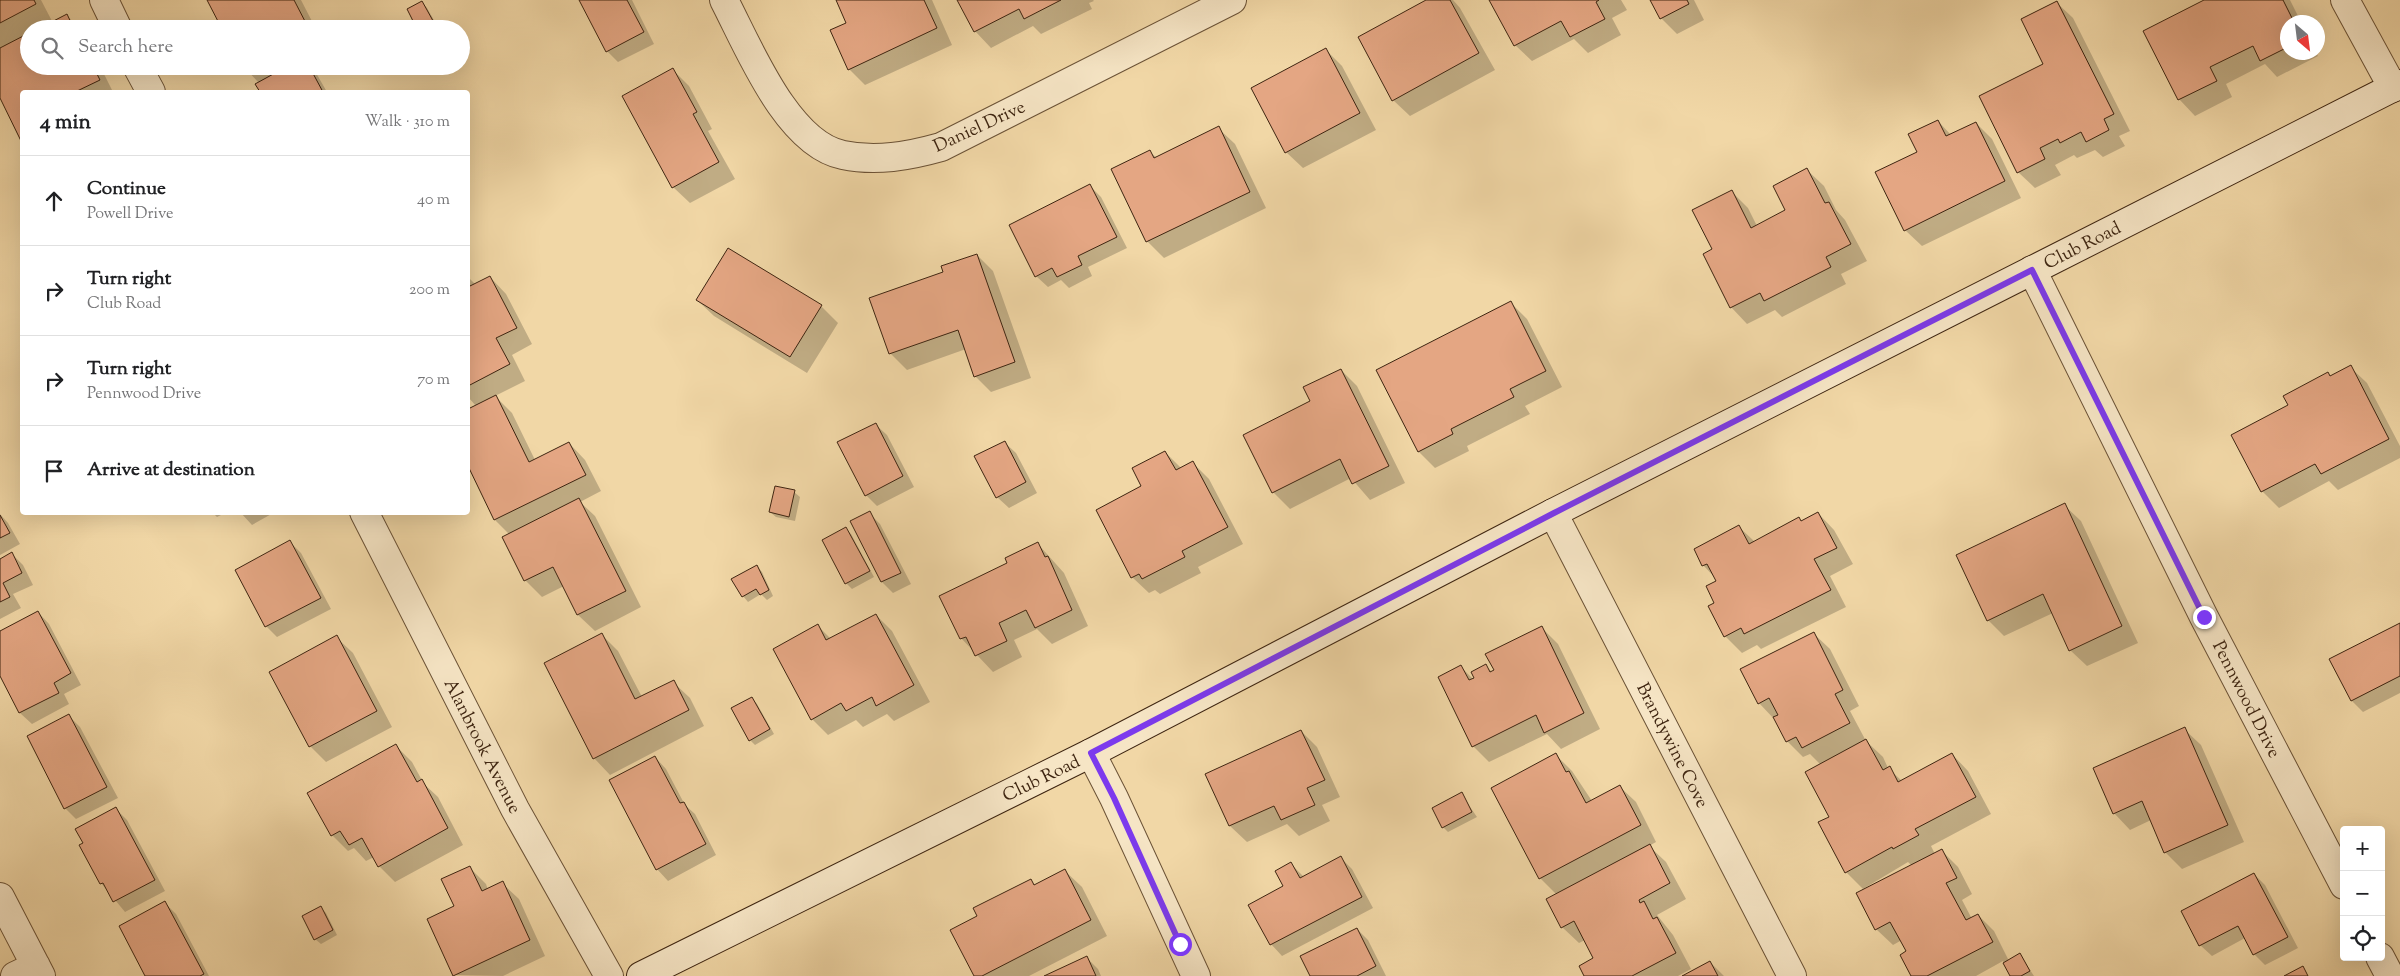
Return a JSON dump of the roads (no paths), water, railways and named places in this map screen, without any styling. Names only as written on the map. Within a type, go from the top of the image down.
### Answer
[{"type":"street","points":[[104,0],[114,20]]},
{"type":"street","name":"Daniel Drive","points":[[724,0],[776,102],[801,130],[820,144],[842,155],[879,158],[916,154],[941,147],[1232,0]]},
{"type":"street","points":[[2345,0],[2396,86]]},
{"type":"street","points":[[142,75],[150,90]]},
{"type":"street","name":"Club Road","points":[[641,976],[1091,753],[1554,513],[2396,86]]},
{"type":"street","name":"Pennwood Drive","points":[[2032,270],[2204,617],[2340,877]]},
{"type":"street","name":"Brandywine Cove","points":[[1554,513],[1792,976]]},
{"type":"street","name":"Alanbrook Avenue","points":[[366,515],[515,809],[609,976]]},
{"type":"street","points":[[1091,753],[1114,798],[1196,976]]},
{"type":"street","points":[[0,896],[31,973]]},
{"type":"street","points":[[2382,961],[2390,976]]}]
